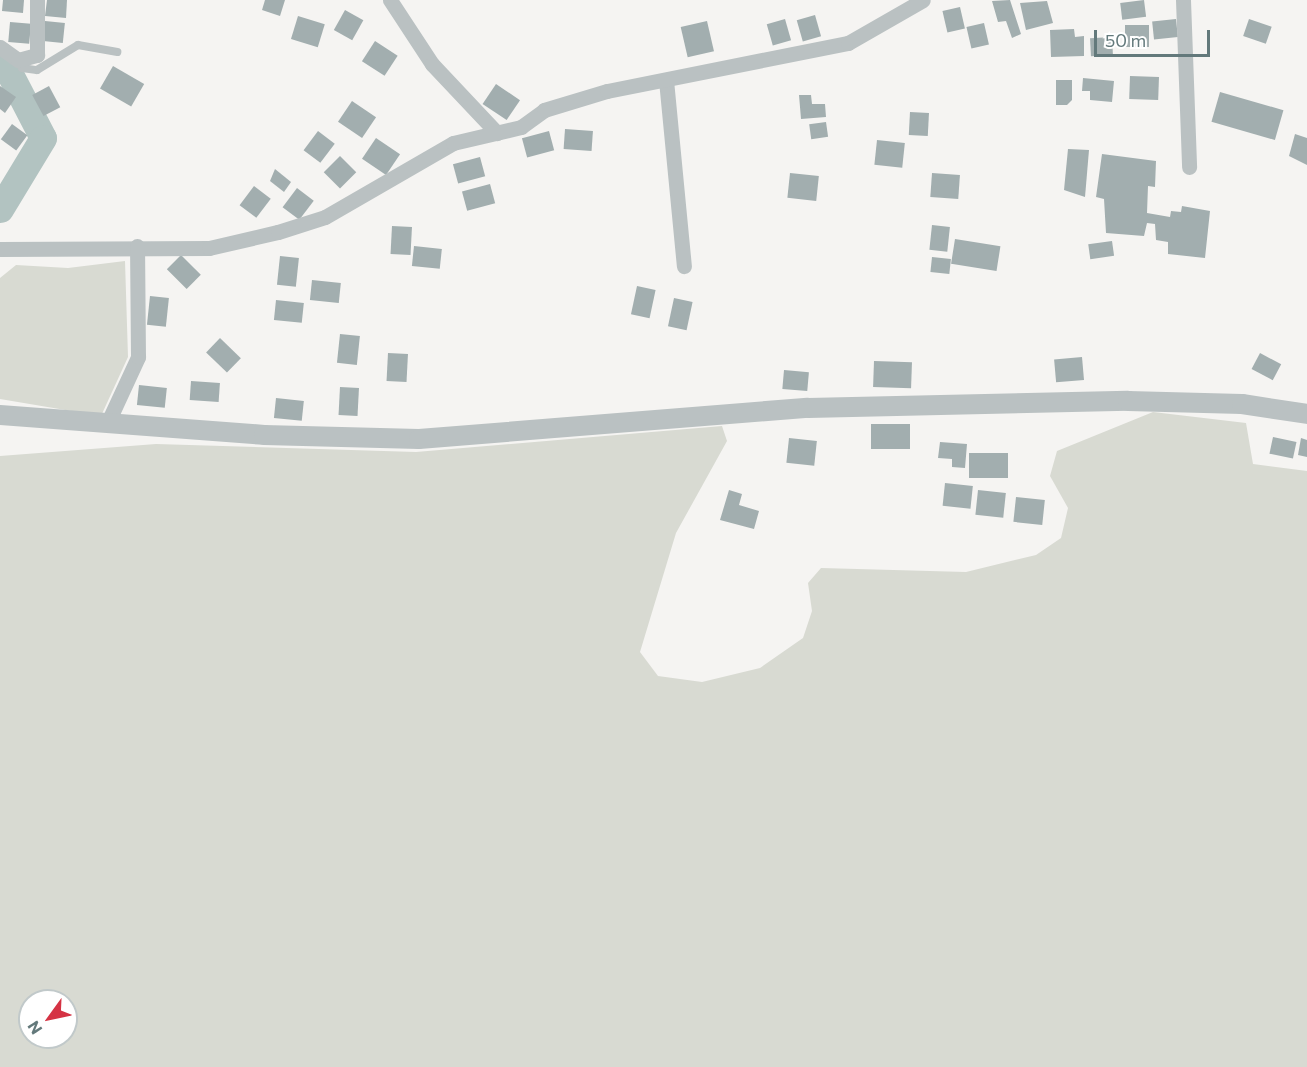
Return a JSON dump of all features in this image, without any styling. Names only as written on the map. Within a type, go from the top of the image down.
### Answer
[{"type":"street","points":[[0,46],[18,60],[37,55],[37,0]]},
{"type":"street","points":[[390,0],[411,26],[432,64],[497,133]]},
{"type":"street","points":[[0,249],[137,246],[209,248],[278,232],[325,217],[453,143],[521,127],[544,110],[666,80],[848,43],[923,0]]},
{"type":"street","points":[[1183,0],[1189,167]]},
{"type":"street","points":[[666,80],[684,266]]},
{"type":"street","points":[[108,422],[138,357],[137,246]]},
{"type":"street","points":[[0,415],[264,435],[419,439],[808,408],[1128,401],[1242,404],[1307,414]]},
{"type":"lane","points":[[18,60],[22,68],[37,70],[78,45],[117,52]]},
{"type":"shaded area","points":[[125,261],[128,357],[101,416],[0,399],[0,278],[16,265],[68,268]]},
{"type":"shaded area","points":[[1153,412],[1246,423],[1253,464],[1307,471],[1307,1067],[0,1067],[0,456],[156,444],[416,452],[722,426],[727,441],[676,533],[640,652],[658,676],[702,682],[760,668],[803,638],[812,611],[808,583],[821,568],[966,572],[1036,555],[1061,538],[1068,508],[1050,476],[1057,451]]},
{"type":"building","points":[[3,0],[24,0],[23,13],[2,11]]},
{"type":"building","points":[[47,0],[67,0],[66,18],[45,16]]},
{"type":"building","points":[[265,0],[285,0],[280,16],[262,10]]},
{"type":"building","points":[[1010,0],[1021,34],[1012,38],[1006,21],[998,22],[992,1]]},
{"type":"building","points":[[1144,0],[1146,17],[1122,20],[1120,3]]},
{"type":"building","points":[[1047,1],[1053,23],[1026,30],[1020,3]]},
{"type":"building","points":[[960,7],[965,28],[947,32],[942,11]]},
{"type":"building","points":[[345,10],[363,20],[352,40],[334,30]]},
{"type":"building","points":[[815,15],[821,36],[803,41],[797,20]]},
{"type":"building","points":[[298,16],[325,24],[318,47],[291,39]]},
{"type":"building","points":[[785,19],[791,40],[773,45],[767,24]]},
{"type":"building","points":[[1176,19],[1178,37],[1154,39],[1152,22]]},
{"type":"building","points":[[1249,19],[1272,27],[1266,44],[1243,36]]},
{"type":"building","points":[[45,21],[65,23],[63,43],[43,41]]},
{"type":"building","points":[[707,21],[714,51],[688,57],[681,27]]},
{"type":"building","points":[[10,22],[31,24],[29,44],[8,42]]},
{"type":"building","points":[[984,23],[989,44],[971,48],[966,27]]},
{"type":"building","points":[[1125,25],[1149,25],[1149,47],[1125,47]]},
{"type":"building","points":[[1074,29],[1075,37],[1084,36],[1084,56],[1051,57],[1050,30]]},
{"type":"building","points":[[1112,37],[1113,55],[1091,56],[1090,38]]},
{"type":"building","points":[[375,41],[398,56],[385,76],[362,61]]},
{"type":"building","points":[[113,66],[144,84],[131,107],[100,89]]},
{"type":"building","points":[[1130,76],[1159,77],[1158,100],[1129,99]]},
{"type":"building","points":[[1083,78],[1114,81],[1112,102],[1090,100],[1090,91],[1082,91]]},
{"type":"building","points":[[1056,80],[1072,80],[1072,100],[1067,105],[1056,105]]},
{"type":"building","points":[[496,84],[520,100],[507,120],[483,104]]},
{"type":"building","points":[[0,86],[16,97],[5,113],[0,109]]},
{"type":"building","points":[[49,86],[60,107],[43,116],[32,95]]},
{"type":"building","points":[[1220,92],[1283,110],[1275,140],[1211,122]]},
{"type":"building","points":[[799,95],[811,95],[812,104],[825,104],[826,117],[801,119]]},
{"type":"building","points":[[352,101],[376,117],[362,138],[338,122]]},
{"type":"building","points":[[910,112],[929,113],[928,136],[909,135]]},
{"type":"building","points":[[826,122],[828,137],[811,139],[809,124]]},
{"type":"building","points":[[12,124],[27,135],[16,151],[1,139]]},
{"type":"building","points":[[565,129],[593,131],[592,151],[564,149]]},
{"type":"building","points":[[318,131],[335,144],[320,163],[304,150]]},
{"type":"building","points":[[549,131],[554,150],[527,158],[522,138]]},
{"type":"building","points":[[1295,134],[1307,138],[1307,165],[1289,156]]},
{"type":"building","points":[[376,138],[400,154],[386,175],[362,159]]},
{"type":"building","points":[[877,140],[905,143],[902,168],[874,165]]},
{"type":"building","points":[[1068,149],[1089,150],[1085,197],[1064,190]]},
{"type":"building","points":[[1102,154],[1156,161],[1155,187],[1148,186],[1147,213],[1170,217],[1171,211],[1181,212],[1182,206],[1210,211],[1205,258],[1168,254],[1168,242],[1156,240],[1155,224],[1147,223],[1144,236],[1106,233],[1104,199],[1096,197]]},
{"type":"building","points":[[340,156],[356,172],[340,189],[324,172]]},
{"type":"building","points":[[480,157],[485,176],[458,184],[453,164]]},
{"type":"building","points":[[275,169],[291,182],[284,192],[270,181]]},
{"type":"building","points":[[790,173],[819,176],[816,201],[787,198]]},
{"type":"building","points":[[932,173],[960,175],[958,199],[930,197]]},
{"type":"building","points":[[490,184],[495,203],[467,211],[462,192]]},
{"type":"building","points":[[254,186],[271,199],[256,218],[240,205]]},
{"type":"building","points":[[297,188],[314,201],[299,220],[283,207]]},
{"type":"building","points":[[932,225],[950,227],[947,252],[929,250]]},
{"type":"building","points":[[392,226],[412,227],[411,255],[391,254]]},
{"type":"building","points":[[955,239],[1000,246],[997,271],[951,264]]},
{"type":"building","points":[[1112,241],[1114,256],[1090,259],[1088,244]]},
{"type":"building","points":[[414,246],[442,249],[440,269],[412,266]]},
{"type":"building","points":[[181,255],[201,275],[187,289],[167,269]]},
{"type":"building","points":[[280,256],[299,258],[296,287],[277,285]]},
{"type":"building","points":[[932,257],[951,259],[949,274],[930,272]]},
{"type":"building","points":[[312,280],[341,283],[339,303],[310,300]]},
{"type":"building","points":[[637,286],[656,290],[650,318],[631,314]]},
{"type":"building","points":[[150,296],[169,298],[166,327],[147,325]]},
{"type":"building","points":[[674,298],[693,302],[687,330],[668,326]]},
{"type":"building","points":[[276,300],[304,303],[302,323],[274,320]]},
{"type":"building","points":[[340,334],[360,336],[357,365],[337,363]]},
{"type":"building","points":[[220,338],[241,358],[227,373],[206,352]]},
{"type":"building","points":[[388,353],[408,354],[407,382],[387,381]]},
{"type":"building","points":[[1260,353],[1281,364],[1273,380],[1252,369]]},
{"type":"building","points":[[1082,357],[1084,380],[1056,382],[1054,359]]},
{"type":"building","points":[[874,361],[912,362],[911,388],[873,387]]},
{"type":"building","points":[[784,370],[809,372],[807,391],[782,389]]},
{"type":"building","points":[[191,381],[220,383],[219,402],[190,400]]},
{"type":"building","points":[[139,385],[167,388],[165,408],[137,405]]},
{"type":"building","points":[[340,387],[359,388],[358,416],[339,415]]},
{"type":"building","points":[[276,398],[304,401],[302,421],[274,418]]},
{"type":"building","points":[[871,424],[910,424],[910,449],[871,449]]},
{"type":"building","points":[[1273,437],[1296,442],[1293,459],[1269,454]]},
{"type":"building","points":[[789,438],[817,441],[814,466],[786,463]]},
{"type":"building","points":[[1301,438],[1307,440],[1307,457],[1298,455]]},
{"type":"building","points":[[940,442],[967,444],[965,468],[952,467],[952,459],[938,458]]},
{"type":"building","points":[[969,453],[1008,453],[1008,478],[969,478]]},
{"type":"building","points":[[945,483],[973,486],[970,509],[943,506]]},
{"type":"building","points":[[729,490],[742,494],[739,505],[759,511],[754,529],[720,520]]},
{"type":"building","points":[[978,490],[1006,493],[1003,518],[975,515]]},
{"type":"building","points":[[1016,497],[1045,500],[1042,525],[1013,522]]},
{"type":"waterway","points":[[0,55],[43,138],[0,209]]}]
